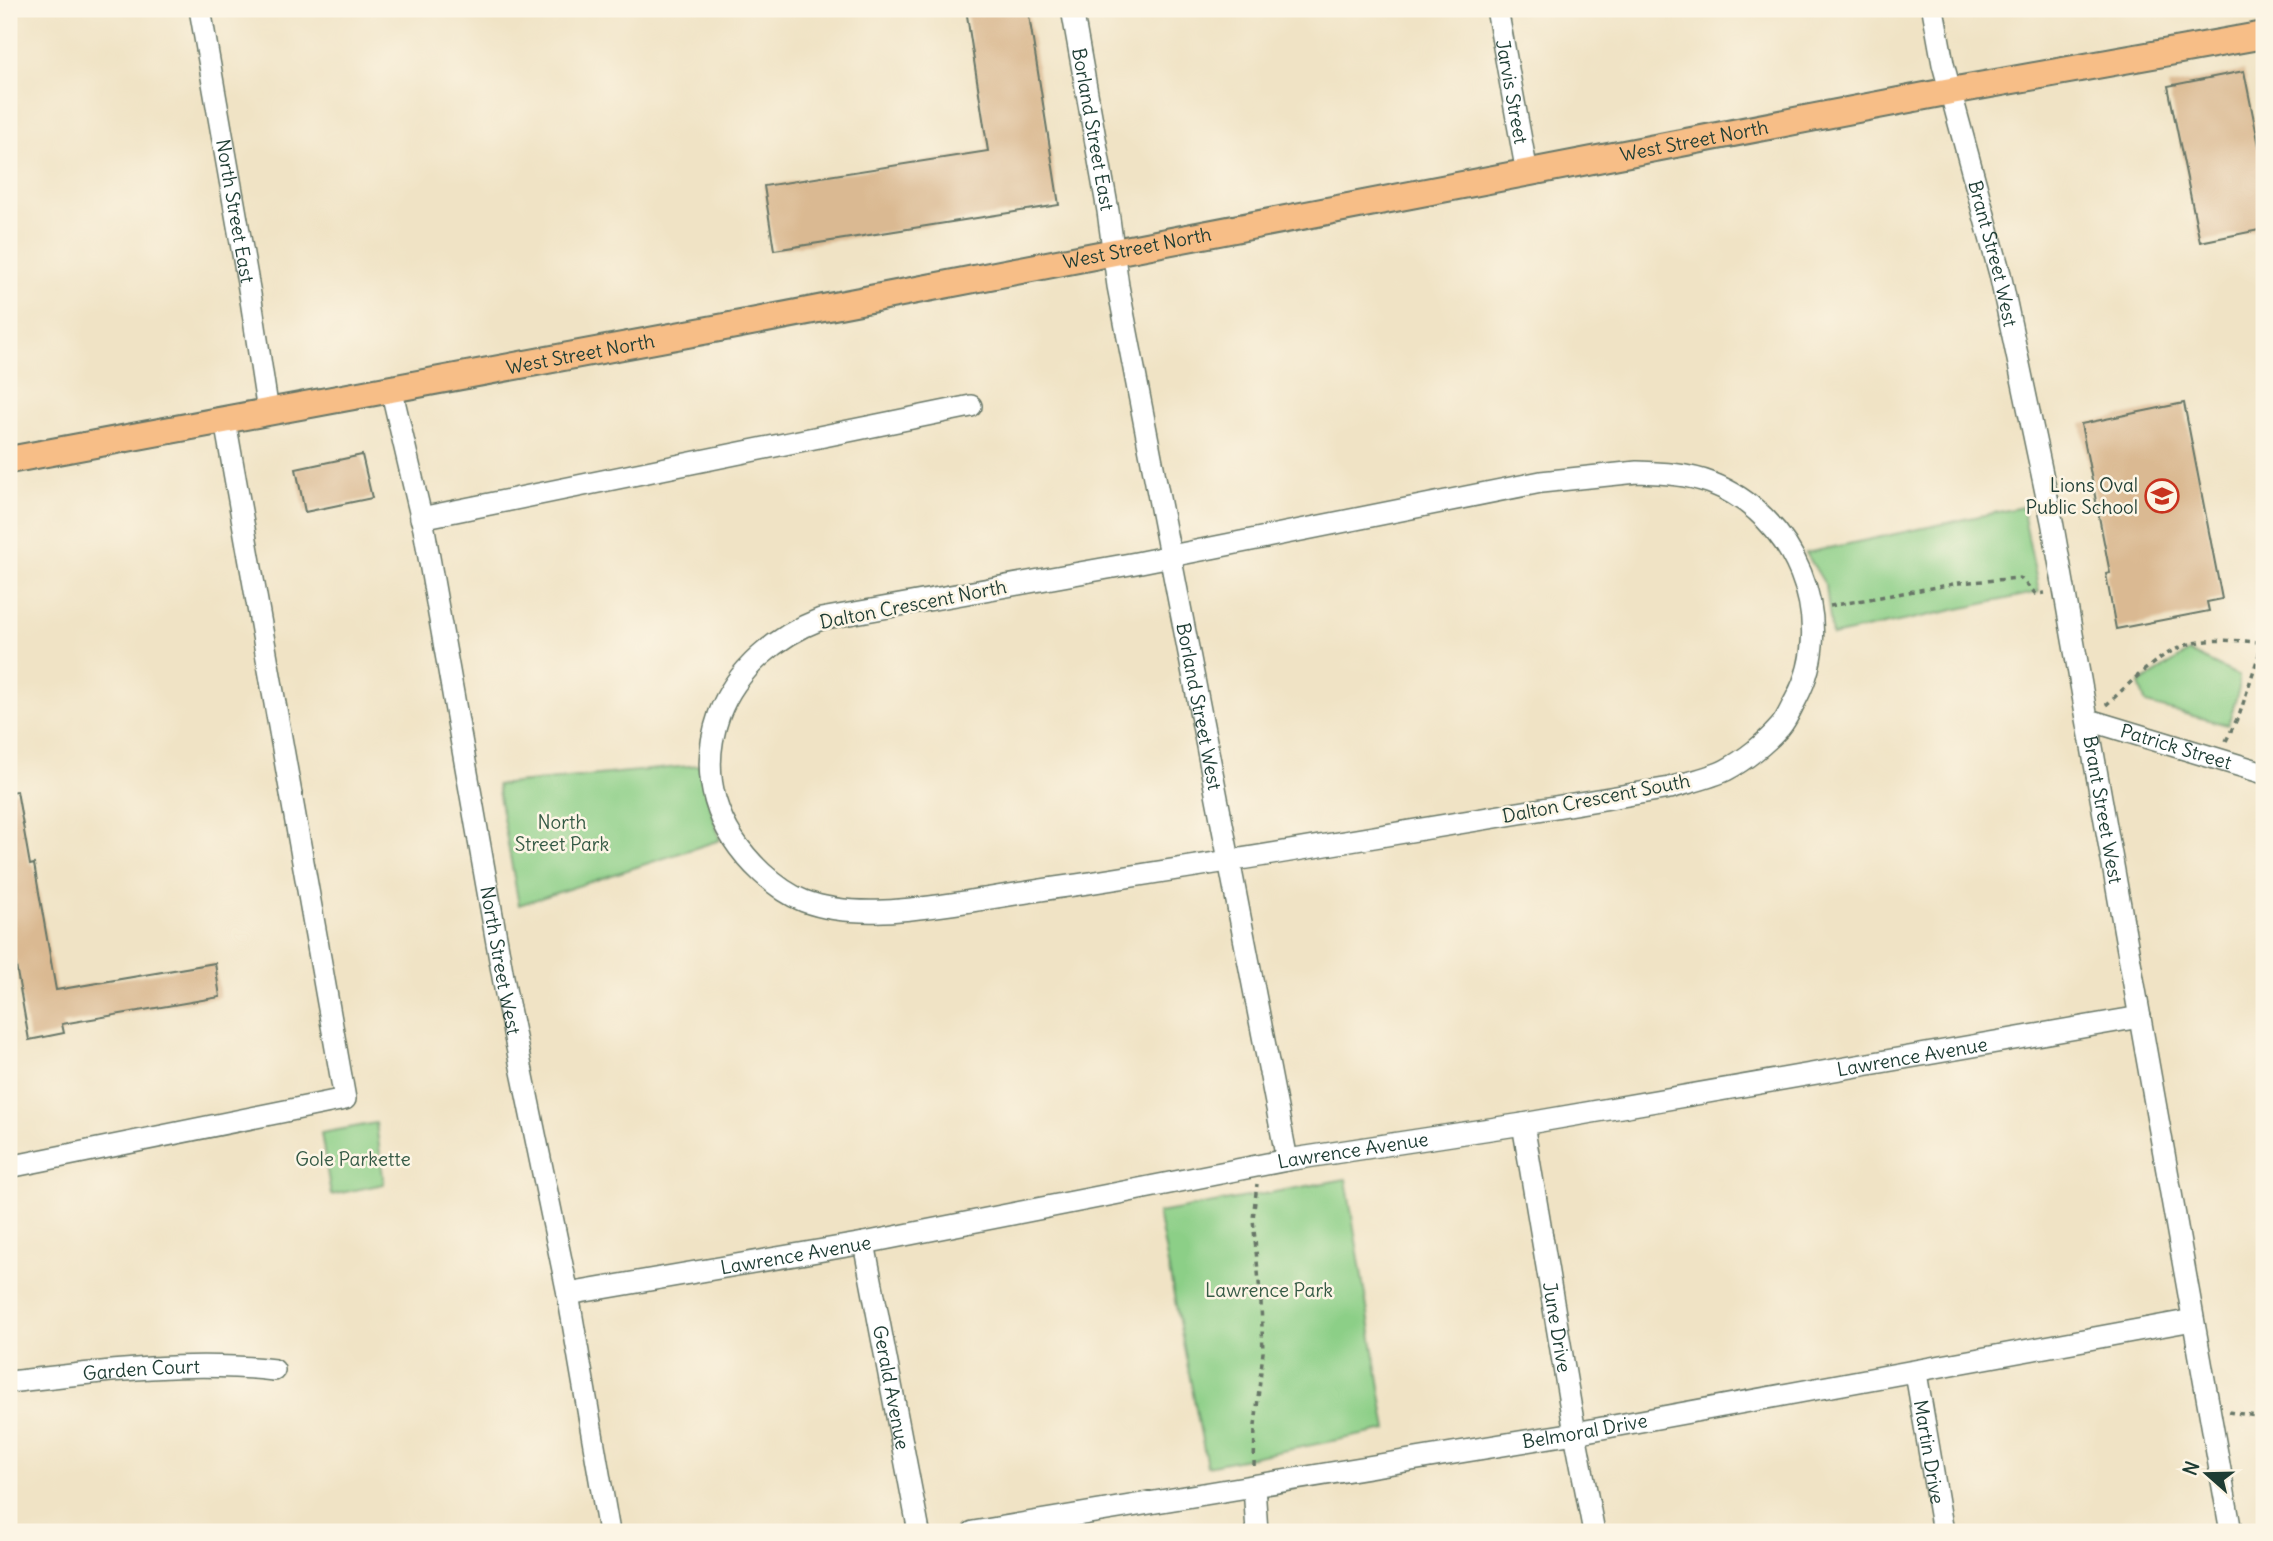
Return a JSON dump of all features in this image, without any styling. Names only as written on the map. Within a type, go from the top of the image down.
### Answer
[{"type":"main road","name":"West Street North","points":[[9,460],[2264,35]]},
{"type":"street","name":"North Street East","points":[[200,9],[268,412]]},
{"type":"street","name":"Borland Street East","points":[[1072,9],[1113,251]]},
{"type":"street","name":"Jarvis Street","points":[[1497,9],[1527,173]]},
{"type":"street","name":"Brant Street West","points":[[1933,9],[1943,64],[2000,274],[2034,430],[2089,720],[2231,1532]]},
{"type":"street","name":"Borland Street West","points":[[1113,251],[1287,1160]]},
{"type":"street","name":"North Street West","points":[[391,388],[421,518],[506,994],[568,1294],[609,1532]]},
{"type":"street","points":[[421,518],[971,406]]},
{"type":"street","points":[[9,1167],[345,1099],[225,421]]},
{"type":"street","name":"Dalton Crescent South","points":[[1170,556],[1541,482],[1604,475],[1657,473],[1679,475],[1711,484],[1740,499],[1762,516],[1796,560],[1811,609],[1813,636],[1810,662],[1803,686],[1782,726],[1752,752],[1725,770],[1671,788],[1229,862]]},
{"type":"street","name":"Dalton Crescent North","points":[[1170,556],[857,611],[798,628],[751,664],[735,684],[713,733],[710,763],[712,788],[718,814],[733,841],[754,865],[789,893],[804,901],[834,908],[901,909],[933,906],[1229,862]]},
{"type":"street","name":"Patrick Street","points":[[2089,720],[2264,773]]},
{"type":"street","name":"Lawrence Avenue","points":[[568,1294],[864,1243],[1287,1160],[1522,1124],[2140,1017]]},
{"type":"street","name":"June Drive","points":[[1522,1124],[1574,1433],[1594,1532]]},
{"type":"street","name":"Gerald Avenue","points":[[864,1243],[919,1532]]},
{"type":"street","name":"Belmoral Drive","points":[[973,1532],[1574,1433],[1916,1373],[2193,1320]]},
{"type":"street","name":"Garden Court","points":[[9,1382],[106,1371],[242,1366],[274,1370]]},
{"type":"street","name":"Martin Drive","points":[[1916,1373],[1943,1532]]},
{"type":"street","points":[[1254,1486],[1257,1532]]},
{"type":"path","points":[[2216,759],[2240,713],[2262,642],[2258,582],[2264,548]]},
{"type":"path","points":[[1811,609],[1959,583],[2021,578],[2036,594],[2064,590]]},
{"type":"path","points":[[2089,720],[2159,659],[2175,650],[2210,641],[2262,642]]},
{"type":"path","points":[[1254,1486],[1255,1426],[1263,1352],[1253,1219],[1260,1165]]},
{"type":"path","points":[[2209,1408],[2264,1418]]},
{"type":"green space","points":[[2022,507],[2039,592],[1832,636],[1826,586],[1806,553]]},
{"type":"green space","points":[[2189,652],[2239,676],[2239,688],[2228,725],[2146,704],[2139,684]]},
{"type":"green space","name":"North Street Park","points":[[699,765],[720,840],[519,905],[497,785]]},
{"type":"green space","name":"Gole Parkette","points":[[376,1123],[384,1184],[331,1195],[321,1133]]},
{"type":"green space","name":"Lawrence Park","points":[[1346,1179],[1387,1430],[1207,1466],[1158,1213]]},
{"type":"building","points":[[966,9],[1028,9],[1059,205],[774,250],[764,186],[988,151]]},
{"type":"building","points":[[2244,71],[2264,170],[2264,229],[2200,242],[2168,86]]},
{"type":"building","points":[[2184,403],[2222,599],[2207,602],[2209,611],[2116,629],[2106,574],[2110,573],[2081,424]]},
{"type":"building","points":[[362,455],[372,498],[305,512],[296,469]]},
{"type":"building","points":[[17,791],[30,865],[34,864],[56,990],[215,963],[220,997],[62,1024],[64,1033],[29,1040],[9,926],[9,792]]},
{"type":"place","name":"Lions Oval Public School","points":[[2162,496]]}]
